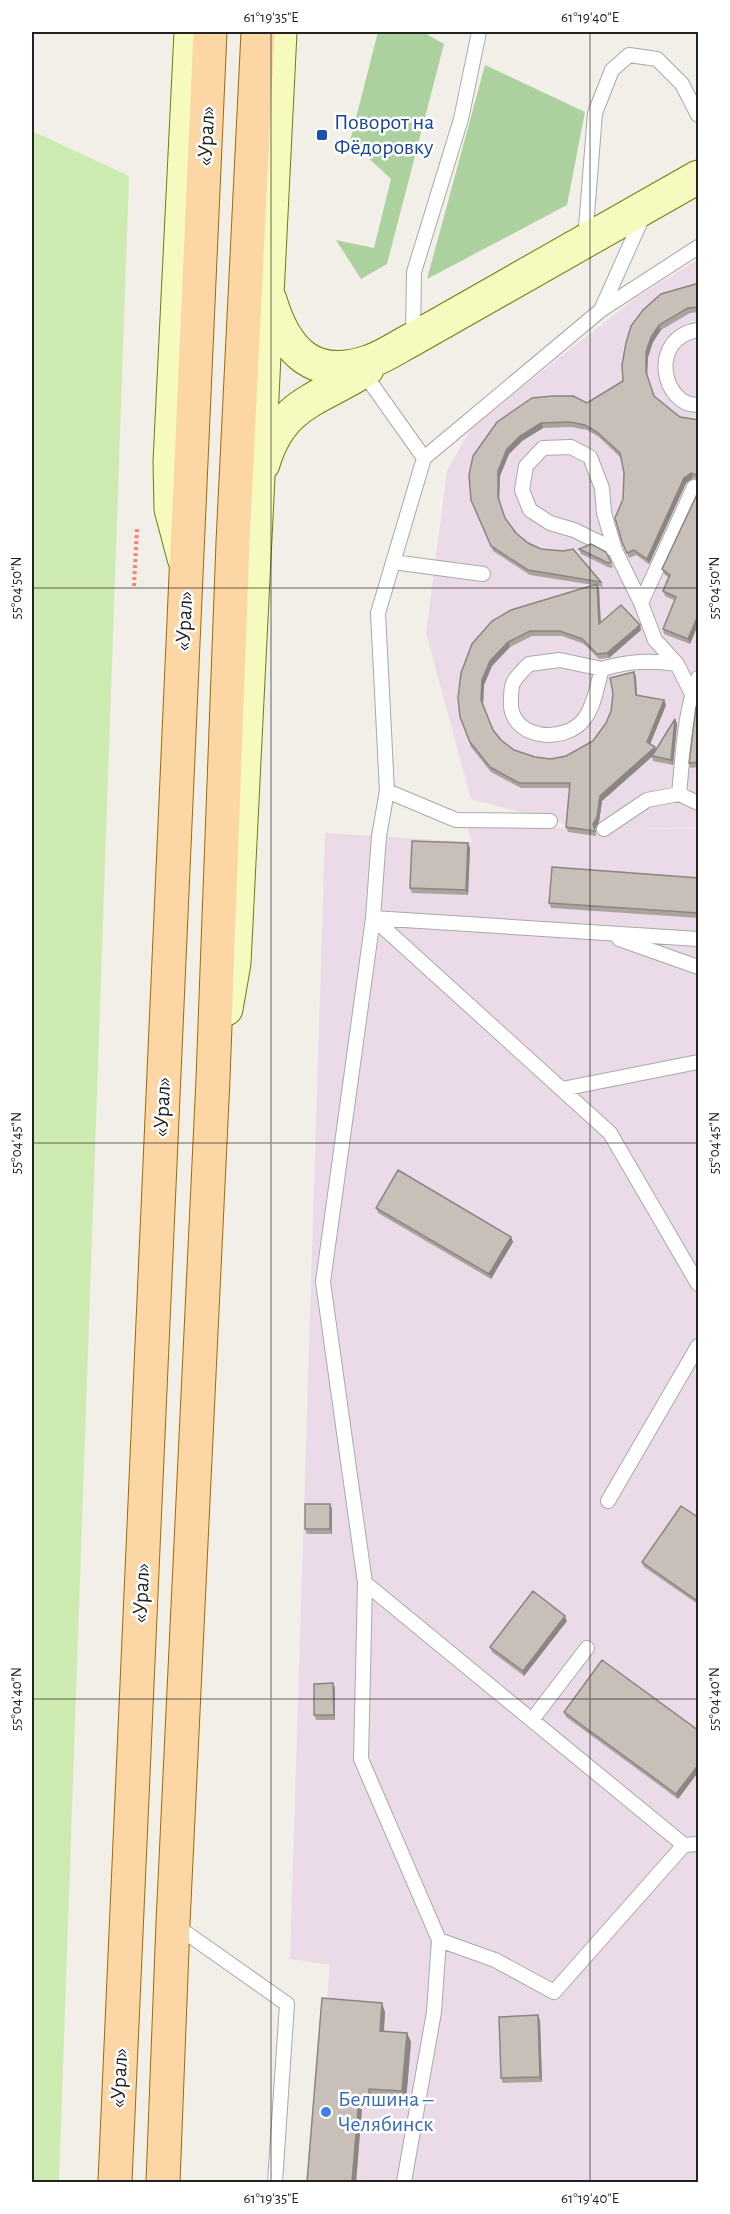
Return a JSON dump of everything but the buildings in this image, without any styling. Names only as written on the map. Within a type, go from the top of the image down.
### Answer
[{"type":"main road","name":"«Урал»","points":[[115,2182],[210,32]]},
{"type":"main road","name":"«Урал»","points":[[163,2182],[213,1079],[233,530],[258,32]]},
{"type":"street","points":[[186,567],[171,509],[170,462],[191,32]]},
{"type":"street","points":[[213,1079],[234,963],[280,32]]},
{"type":"street","points":[[268,292],[276,322],[284,338],[298,354],[335,369],[351,367],[370,361],[413,339],[699,177]]},
{"type":"street","points":[[255,514],[264,463],[272,438],[287,419],[313,398],[363,372],[413,339]]},
{"type":"lane","points":[[413,339],[414,272],[461,119],[478,32]]},
{"type":"lane","points":[[585,243],[595,113],[612,70],[628,56],[657,59],[682,84],[699,115]]},
{"type":"lane","points":[[601,310],[647,207]]},
{"type":"lane","points":[[404,2182],[434,2012],[439,1940],[361,1759],[364,1583],[323,1282],[373,918],[380,836],[387,791],[378,613],[424,459],[601,310],[699,247]]},
{"type":"lane","points":[[699,330],[676,339],[665,357],[666,379],[677,395],[692,405],[699,405]]},
{"type":"lane","points":[[363,372],[424,459]]},
{"type":"lane","points":[[615,550],[574,530],[550,523],[530,510],[522,490],[526,466],[543,448],[571,447],[590,457],[602,488],[604,513],[615,550],[641,603],[655,640],[677,664],[695,693]]},
{"type":"lane","points":[[641,603],[694,487]]},
{"type":"lane","points":[[393,562],[483,574]]},
{"type":"lane","points":[[602,669],[593,702],[584,720],[562,734],[539,734],[520,727],[510,710],[512,682],[530,664],[560,660],[602,669],[625,662],[651,660],[677,664]]},
{"type":"lane","points":[[679,794],[684,740],[699,678]]},
{"type":"lane","points":[[387,791],[456,820],[550,822]]},
{"type":"lane","points":[[604,829],[647,800],[679,794],[699,803]]},
{"type":"lane","points":[[373,918],[699,939]]},
{"type":"lane","points":[[373,918],[609,1132],[699,1284]]},
{"type":"lane","points":[[602,933],[699,967]]},
{"type":"lane","points":[[562,1089],[699,1062]]},
{"type":"lane","points":[[608,1501],[699,1346]]},
{"type":"lane","points":[[364,1583],[684,1845],[699,1844]]},
{"type":"lane","points":[[531,1720],[586,1648]]},
{"type":"lane","points":[[439,1940],[495,1960],[554,1992],[684,1845]]},
{"type":"lane","points":[[173,1923],[286,2004],[275,2182]]},
{"type":"path","points":[[135,586],[137,529]]},
{"type":"shaded area","points":[[698,259],[698,828],[619,828],[698,829],[698,2182],[311,2182],[330,1965],[290,1959],[325,833],[472,842],[467,826],[580,828],[471,799],[426,633],[447,471],[473,425],[633,300]]},
{"type":"green space","points":[[378,32],[423,32],[444,44],[387,264],[361,279],[336,240],[374,248],[391,179],[350,141]]},
{"type":"green space","points":[[485,65],[585,112],[567,205],[427,279]]},
{"type":"green space","points":[[32,131],[129,176],[59,2182],[32,2182]]},
{"type":"place","name":"Поворот на Фёдоровку","points":[[322,135]]},
{"type":"place","name":"Белшина – Челябинск","points":[[326,2112]]}]
